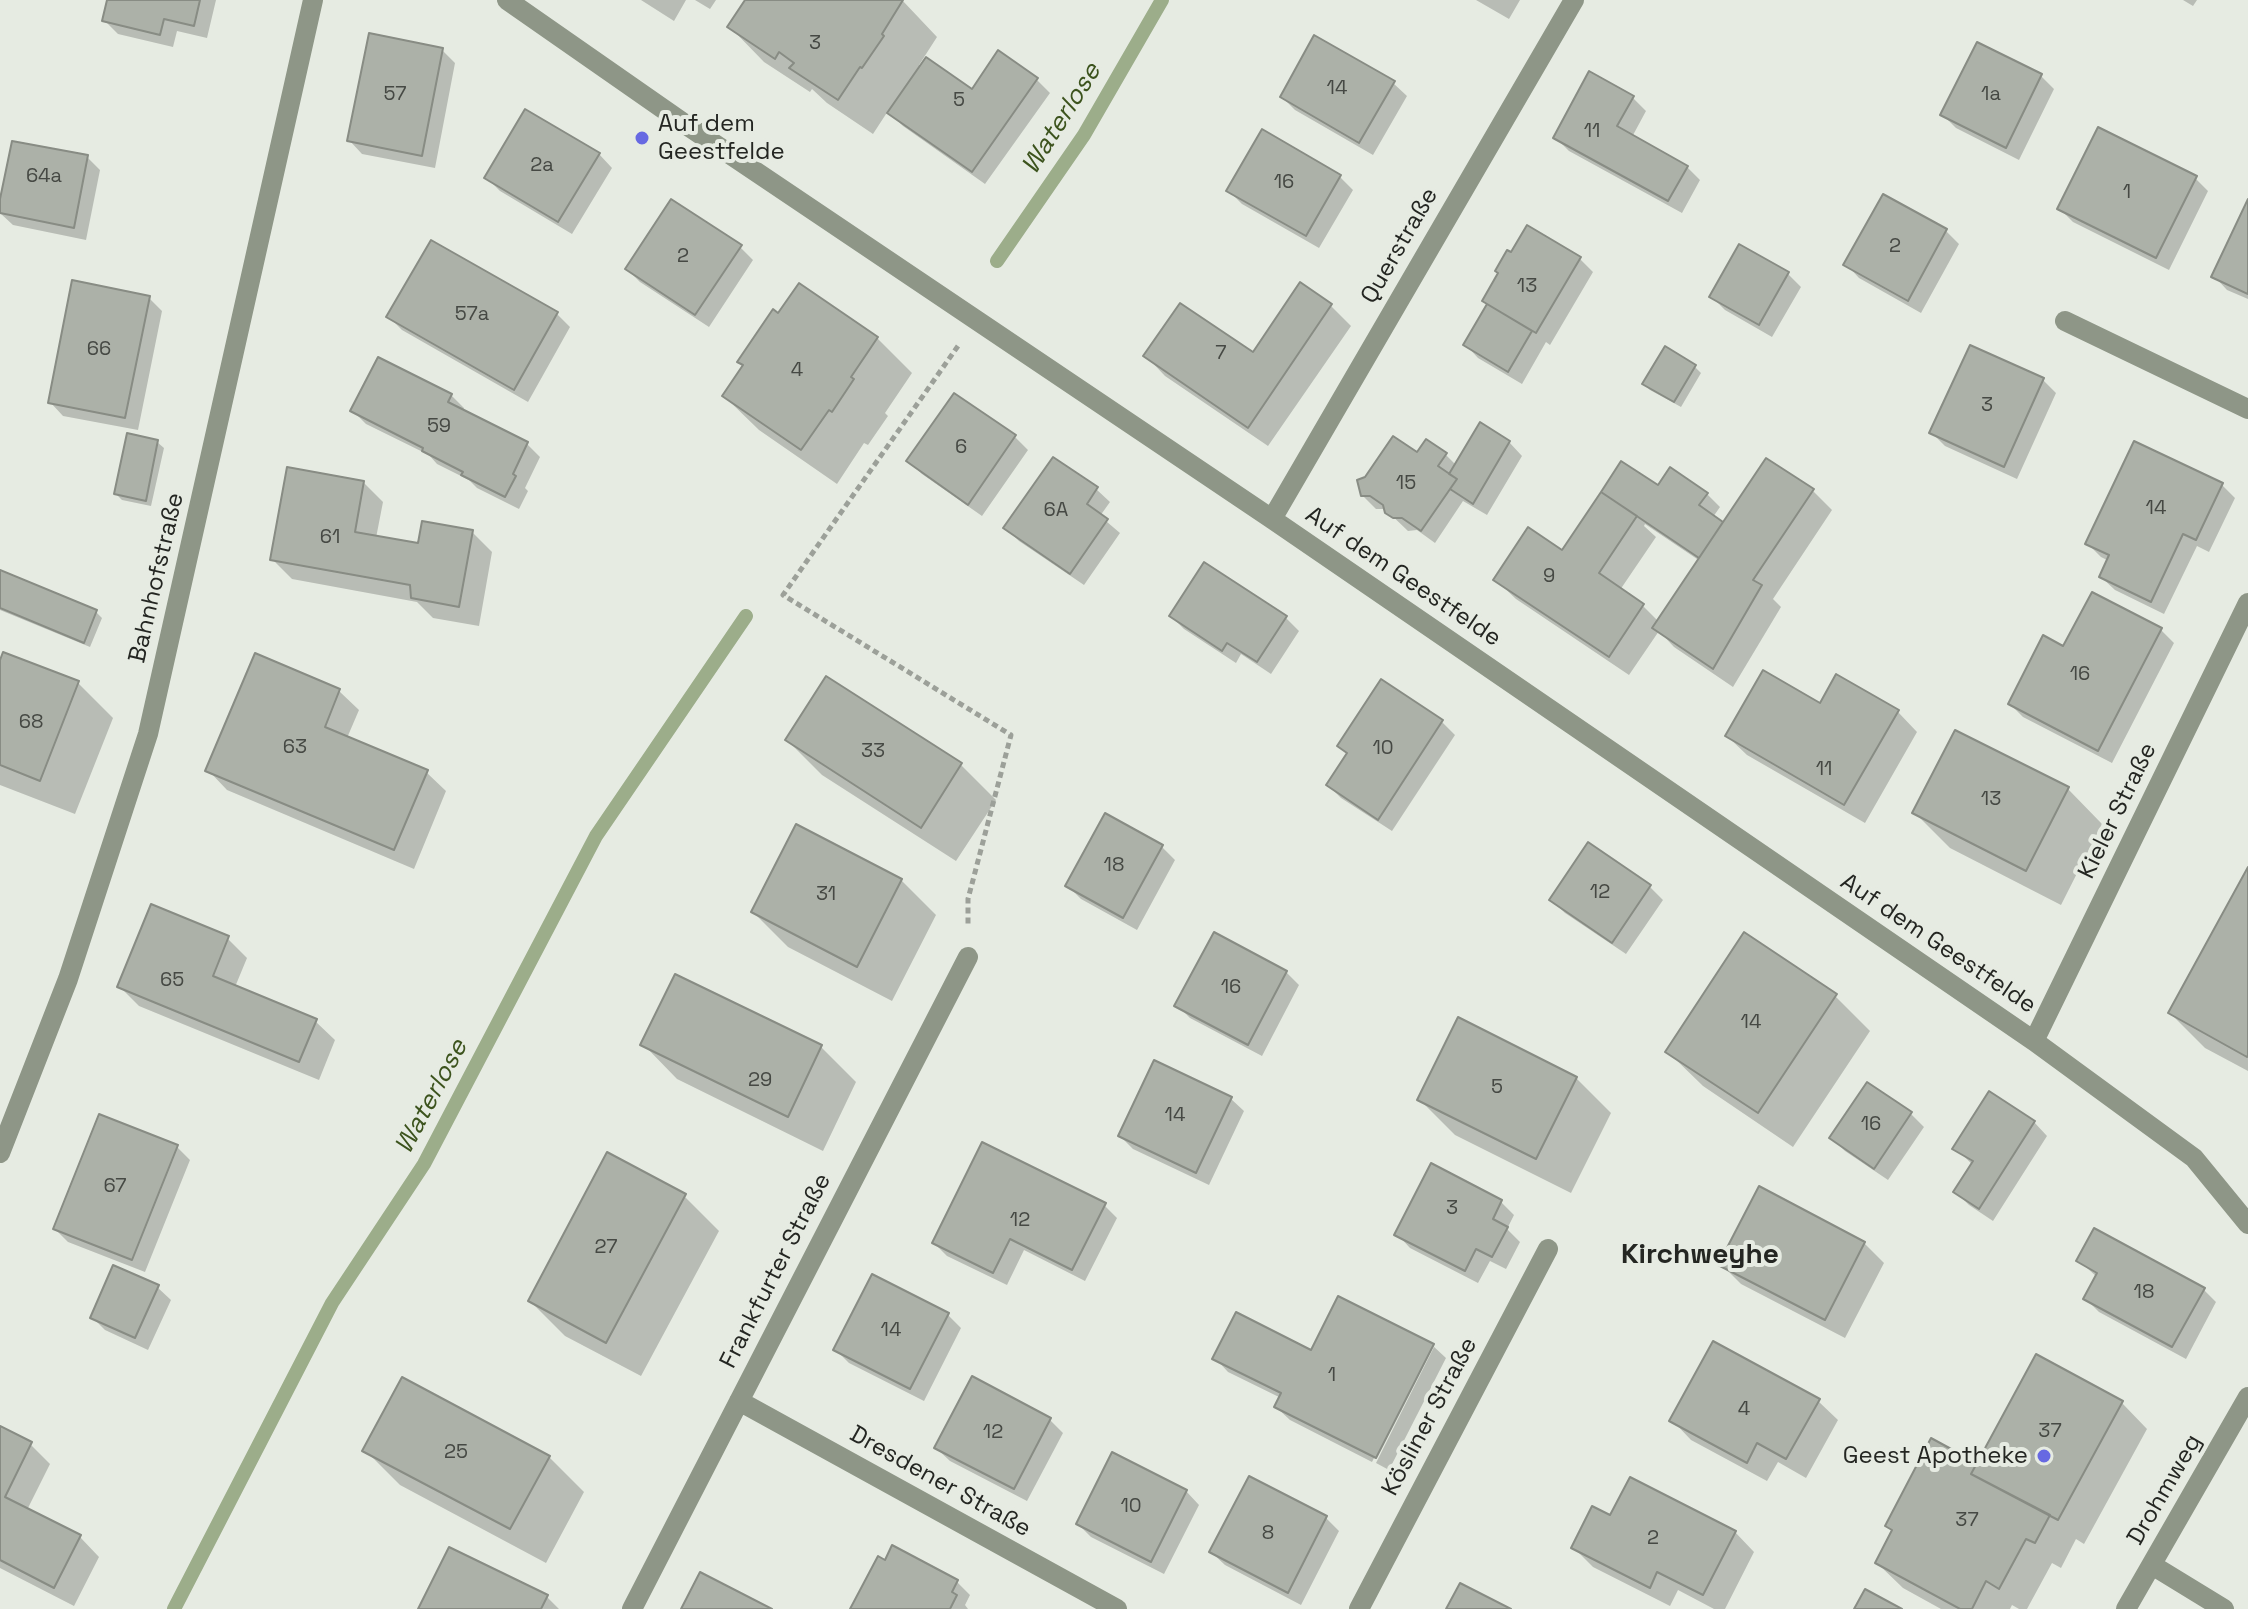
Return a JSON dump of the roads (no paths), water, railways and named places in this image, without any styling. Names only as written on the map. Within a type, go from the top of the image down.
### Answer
[{"type":"street","name":"Bahnhofstraße","points":[[0,1153],[68,979],[148,734],[313,0]]},
{"type":"street","name":"Auf dem Geestfelde","points":[[507,0],[2034,1041],[2194,1158],[2248,1224]]},
{"type":"street","name":"Querstraße","points":[[1272,519],[1574,0]]},
{"type":"street","points":[[2065,321],[2248,409]]},
{"type":"street","name":"Kieler Straße","points":[[2034,1041],[2248,603]]},
{"type":"street","name":"Frankfurter Straße","points":[[632,1609],[968,957]]},
{"type":"street","name":"Kösliner Straße","points":[[1359,1609],[1548,1249]]},
{"type":"street","name":"Drohmweg","points":[[2126,1609],[2248,1397]]},
{"type":"street","name":"Dresdener Straße","points":[[739,1401],[1117,1609]]},
{"type":"street","points":[[2152,1565],[2224,1609]]},
{"type":"waterway","name":"Waterlose","points":[[997,261],[1084,135],[1162,0]]},
{"type":"waterway","name":"Waterlose","points":[[174,1609],[332,1303],[424,1164],[596,836],[746,616]]},
{"type":"place","name":"Auf dem Geestfelde","points":[[642,138]]},
{"type":"place","name":"Geest Apotheke","points":[[2044,1456]]},
{"type":"district","name":"Kirchweyhe","points":[[1700,1255]]}]
